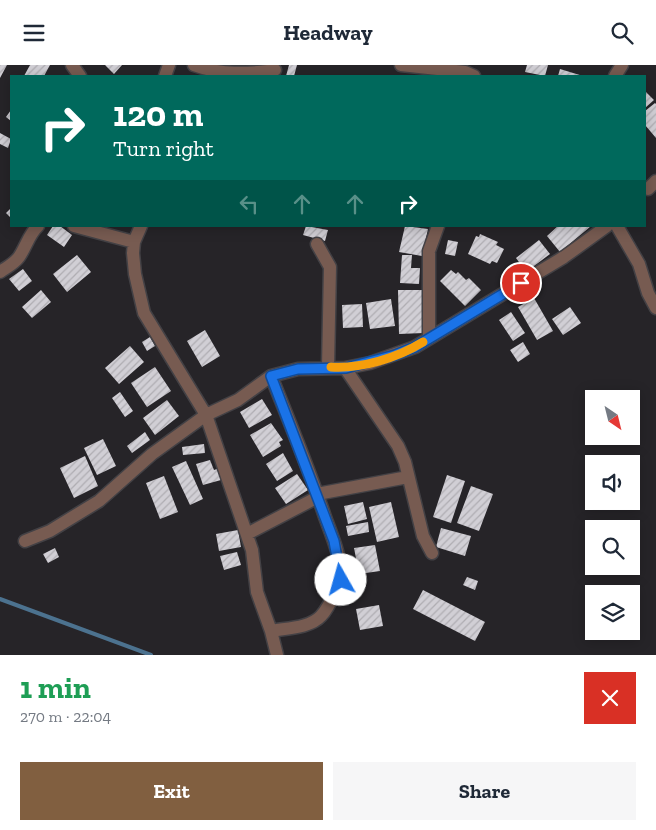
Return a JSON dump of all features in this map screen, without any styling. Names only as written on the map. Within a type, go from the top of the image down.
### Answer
[{"type":"street","points":[[194,65],[212,72],[241,75],[275,70]]},
{"type":"street","points":[[401,65],[465,72],[472,75]]},
{"type":"street","points":[[0,272],[16,260],[37,227]]},
{"type":"street","points":[[78,227],[134,242]]},
{"type":"street","points":[[141,227],[134,242],[135,274],[144,313],[206,415],[252,550],[257,592],[278,655]]},
{"type":"street","points":[[429,338],[429,251],[438,227]]},
{"type":"street","points":[[25,541],[50,531],[99,501],[152,454],[206,415],[238,400],[271,376],[298,369],[346,368],[395,355],[429,338],[556,262],[606,227]]},
{"type":"street","points":[[618,227],[639,264],[648,293],[656,308]]},
{"type":"street","points":[[318,244],[330,267],[328,367]]},
{"type":"street","points":[[346,368],[398,445],[423,536],[432,553]]},
{"type":"street","points":[[271,376],[318,495],[338,559],[341,580],[322,615],[314,621],[297,627],[271,631]]},
{"type":"street","points":[[246,534],[318,495],[408,477]]},
{"type":"building","points":[[0,65],[7,65],[0,78]]},
{"type":"building","points":[[30,65],[50,65],[45,75],[25,75]]},
{"type":"building","points":[[105,65],[122,65],[114,74]]},
{"type":"building","points":[[289,65],[297,65],[294,75],[286,75]]},
{"type":"building","points":[[527,65],[548,65],[545,75],[525,72]]},
{"type":"building","points":[[560,69],[580,75],[558,75]]},
{"type":"building","points":[[646,92],[654,100],[646,107]]},
{"type":"building","points":[[656,104],[656,138],[646,126],[646,110]]},
{"type":"building","points":[[10,111],[10,120],[6,117]]},
{"type":"building","points":[[0,133],[10,138],[8,148],[0,144]]},
{"type":"building","points":[[10,209],[10,217],[6,213]]},
{"type":"building","points":[[52,227],[61,227],[72,235],[64,247],[47,235]]},
{"type":"building","points":[[306,227],[328,230],[325,241],[303,235]]},
{"type":"building","points":[[405,227],[428,229],[422,256],[399,252]]},
{"type":"building","points":[[557,227],[590,227],[560,252],[547,236]]},
{"type":"building","points":[[480,234],[498,242],[496,245],[504,249],[497,263],[492,261],[490,264],[468,254],[476,236],[479,237]]},
{"type":"building","points":[[448,240],[458,242],[455,256],[445,254]]},
{"type":"building","points":[[539,240],[550,254],[526,272],[516,258]]},
{"type":"building","points":[[77,255],[91,272],[67,292],[53,274]]},
{"type":"building","points":[[402,255],[412,255],[411,268],[420,268],[419,284],[400,283]]},
{"type":"building","points":[[23,269],[32,281],[19,291],[9,279]]},
{"type":"building","points":[[451,270],[456,274],[458,272],[466,280],[469,278],[481,290],[465,306],[440,281]]},
{"type":"building","points":[[41,290],[51,302],[32,318],[22,307]]},
{"type":"building","points":[[398,290],[423,290],[424,333],[399,334]]},
{"type":"building","points":[[534,298],[553,331],[537,340],[518,307]]},
{"type":"building","points":[[391,299],[395,326],[370,329],[366,303]]},
{"type":"building","points":[[362,304],[363,327],[343,328],[342,305]]},
{"type":"building","points":[[570,307],[581,323],[563,335],[552,319]]},
{"type":"building","points":[[511,312],[525,333],[513,341],[499,320]]},
{"type":"building","points":[[205,330],[220,356],[202,367],[187,341]]},
{"type":"building","points":[[150,337],[155,346],[147,351],[142,342]]},
{"type":"building","points":[[523,342],[530,354],[518,362],[510,350]]},
{"type":"building","points":[[130,346],[144,362],[119,384],[105,368]]},
{"type":"building","points":[[155,367],[171,391],[147,407],[131,383]]},
{"type":"building","points":[[120,392],[133,411],[125,417],[112,398]]},
{"type":"building","points":[[262,399],[272,415],[249,428],[240,412]]},
{"type":"building","points":[[167,400],[179,416],[155,435],[143,418]]},
{"type":"building","points":[[271,423],[283,440],[279,442],[281,446],[263,457],[250,435]]},
{"type":"building","points":[[145,432],[150,440],[132,453],[127,446]]},
{"type":"building","points":[[103,439],[116,466],[97,475],[84,448]]},
{"type":"building","points":[[204,444],[205,453],[183,455],[182,447]]},
{"type":"building","points":[[283,453],[293,471],[277,481],[266,464]]},
{"type":"building","points":[[85,456],[98,486],[74,498],[60,468]]},
{"type":"building","points":[[210,460],[214,470],[217,469],[221,480],[203,485],[196,464]]},
{"type":"building","points":[[186,461],[203,499],[190,505],[172,467]]},
{"type":"building","points":[[297,474],[308,490],[286,504],[275,488]]},
{"type":"building","points":[[447,475],[465,481],[451,523],[433,517]]},
{"type":"building","points":[[164,476],[178,512],[160,519],[146,483]]},
{"type":"building","points":[[471,486],[493,494],[479,531],[457,523]]},
{"type":"building","points":[[363,502],[367,519],[348,524],[344,506]]},
{"type":"building","points":[[391,502],[399,537],[377,542],[369,507]]},
{"type":"building","points":[[368,522],[369,532],[348,536],[346,526]]},
{"type":"building","points":[[441,528],[471,536],[465,556],[436,547]]},
{"type":"building","points":[[238,530],[241,547],[219,551],[216,534]]},
{"type":"building","points":[[375,545],[380,571],[359,574],[354,548]]},
{"type":"building","points":[[55,548],[59,557],[48,563],[43,554]]},
{"type":"building","points":[[237,552],[241,565],[224,570],[220,556]]},
{"type":"building","points":[[467,577],[478,581],[475,590],[463,585]]},
{"type":"building","points":[[423,590],[485,622],[475,641],[413,609]]},
{"type":"building","points":[[379,605],[383,626],[360,630],[356,609]]},
{"type":"waterway","points":[[0,599],[151,655]]},
{"type":"slow traffic","points":[[331,367],[346,368],[370,363],[395,355],[423,342]]},
{"type":"route","points":[[341,580],[334,541],[271,376],[298,369],[346,368],[395,355],[415,347],[521,283]]}]
